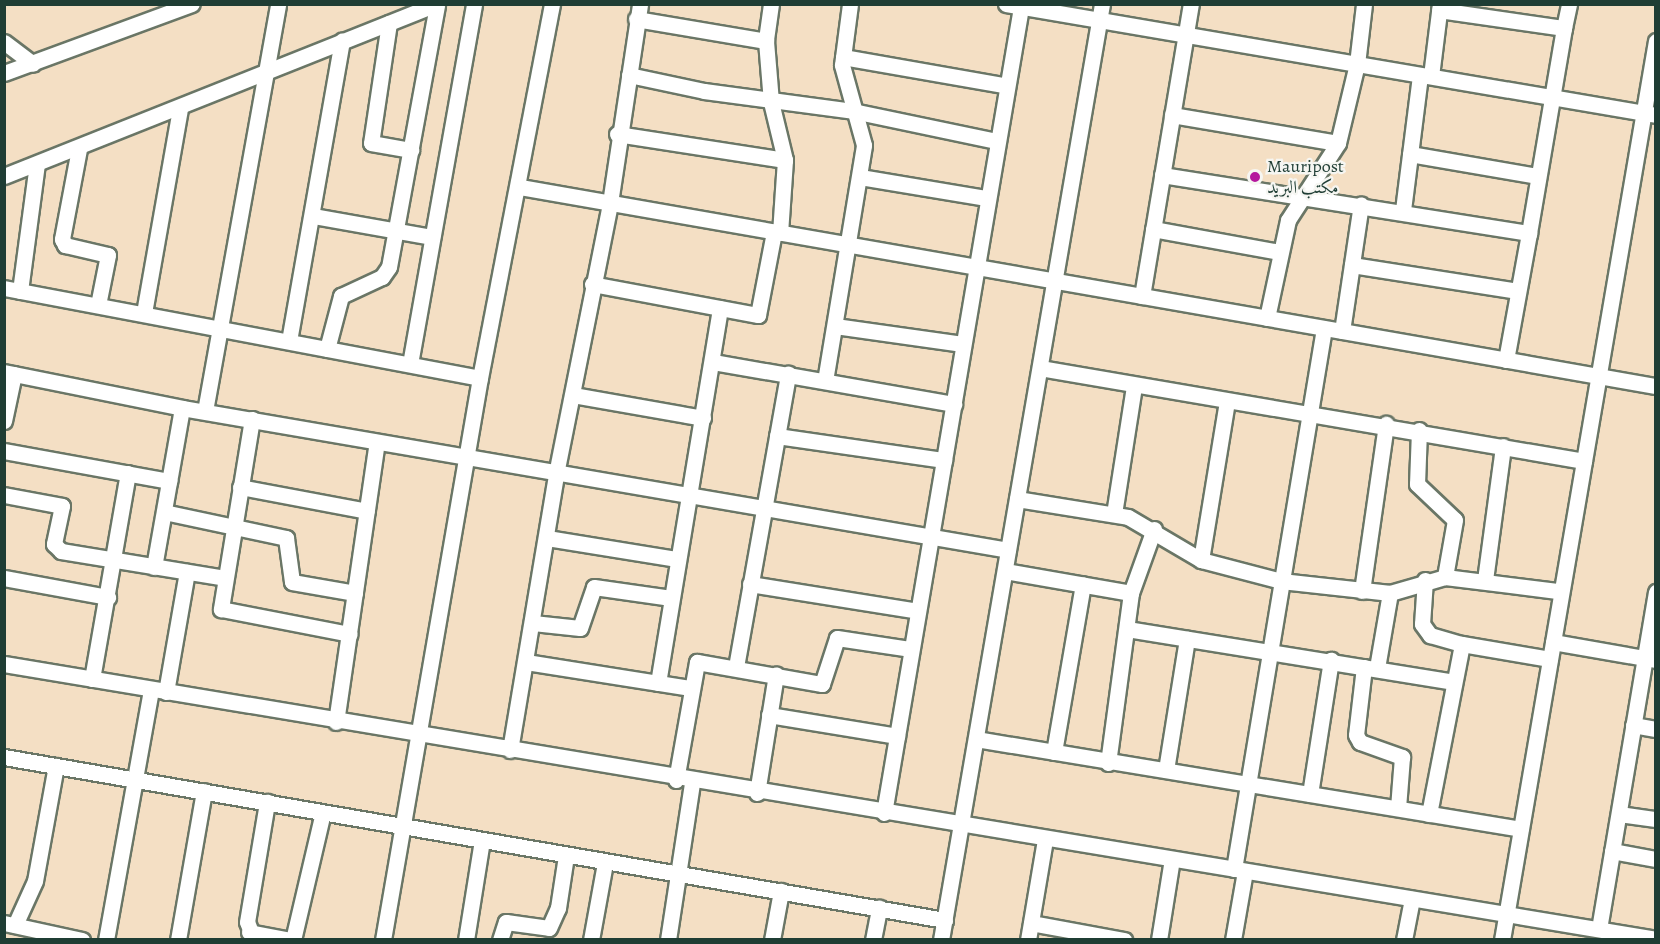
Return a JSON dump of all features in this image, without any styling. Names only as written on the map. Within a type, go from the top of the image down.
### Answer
[{"type":"street","points":[[4,73],[33,64],[156,11],[192,4]]},
{"type":"street","points":[[205,411],[278,4]]},
{"type":"street","points":[[410,364],[474,4]]},
{"type":"street","points":[[383,939],[480,378],[520,187],[552,4]]},
{"type":"street","points":[[592,284],[720,308],[762,312],[777,232],[785,160],[771,102],[766,41],[771,4]]},
{"type":"street","points":[[825,381],[864,145],[853,111],[843,57],[850,4]]},
{"type":"street","points":[[941,939],[1102,4]]},
{"type":"street","points":[[1142,296],[1191,4]]},
{"type":"street","points":[[1268,318],[1279,252],[1300,195],[1338,143],[1357,64],[1364,4]]},
{"type":"street","points":[[1506,360],[1569,4]]},
{"type":"street","points":[[4,176],[180,109],[267,68],[437,5]]},
{"type":"street","points":[[327,349],[341,296],[382,277],[397,231],[437,5]]},
{"type":"street","points":[[884,813],[976,267],[1004,85],[1013,6],[1649,113]]},
{"type":"street","points":[[1403,210],[1410,154],[1439,7],[1564,28]]},
{"type":"street","points":[[510,750],[547,538],[556,469],[573,395],[592,284],[610,203],[617,135],[638,12],[766,41]]},
{"type":"street","points":[[388,23],[371,143],[411,150]]},
{"type":"street","points":[[289,341],[313,216],[342,40]]},
{"type":"street","points":[[1502,939],[1553,642],[1557,591],[1584,461],[1598,376],[1649,113],[1656,41]]},
{"type":"street","points":[[4,42],[33,64]]},
{"type":"street","points":[[843,57],[1004,85]]},
{"type":"street","points":[[629,75],[771,102],[853,111],[996,141]]},
{"type":"street","points":[[144,313],[180,109]]},
{"type":"street","points":[[1172,115],[1338,143]]},
{"type":"street","points":[[617,135],[785,160]]},
{"type":"street","points":[[79,149],[62,239],[65,245],[108,255],[98,305]]},
{"type":"street","points":[[1410,154],[1538,176]]},
{"type":"street","points":[[20,291],[37,164]]},
{"type":"street","points":[[1162,175],[1403,210],[1529,233]]},
{"type":"street","points":[[860,177],[985,198]]},
{"type":"street","points":[[520,187],[1656,386]]},
{"type":"street","points":[[1342,331],[1361,204]]},
{"type":"street","points":[[313,216],[432,237]]},
{"type":"street","points":[[1153,229],[1279,252]]},
{"type":"street","points":[[1352,265],[1518,291]]},
{"type":"street","points":[[4,288],[220,327],[480,378]]},
{"type":"street","points":[[658,683],[677,559],[713,362],[720,308]]},
{"type":"street","points":[[835,326],[963,344]]},
{"type":"street","points":[[1233,939],[1248,784],[1324,328]]},
{"type":"street","points":[[713,362],[954,404]]},
{"type":"street","points":[[1040,368],[1227,401],[1310,411],[1584,461]]},
{"type":"street","points":[[4,421],[9,373],[182,408],[377,442],[556,469],[1008,550]]},
{"type":"street","points":[[736,667],[788,374]]},
{"type":"street","points":[[1114,514],[1134,386]]},
{"type":"street","points":[[573,395],[702,418]]},
{"type":"street","points":[[1201,560],[1227,401]]},
{"type":"street","points":[[154,567],[182,408]]},
{"type":"street","points":[[252,419],[225,578],[224,613],[350,634]]},
{"type":"street","points":[[1362,591],[1386,424]]},
{"type":"street","points":[[1419,430],[1417,484],[1455,520],[1445,577]]},
{"type":"street","points":[[777,436],[944,460]]},
{"type":"street","points":[[336,722],[377,442]]},
{"type":"street","points":[[1485,580],[1503,446]]},
{"type":"street","points":[[4,451],[169,481]]},
{"type":"street","points":[[92,679],[115,560],[128,473]]},
{"type":"street","points":[[240,487],[367,511]]},
{"type":"street","points":[[4,495],[62,506],[56,548],[225,578]]},
{"type":"street","points":[[1017,499],[1114,514],[1155,529],[1201,560],[1281,580],[1390,594],[1425,580],[1445,577],[1485,580],[1557,591]]},
{"type":"street","points":[[164,512],[234,525],[286,538],[292,582],[356,593]]},
{"type":"street","points":[[1108,763],[1131,593],[1155,529]]},
{"type":"street","points":[[547,538],[677,559]]},
{"type":"street","points":[[1005,571],[1131,593]]},
{"type":"street","points":[[106,939],[135,780],[188,572]]},
{"type":"street","points":[[4,578],[108,597]]},
{"type":"street","points":[[1425,580],[1422,624],[1430,635],[1462,644],[1550,659]]},
{"type":"street","points":[[750,584],[918,611]]},
{"type":"street","points":[[1054,752],[1083,584]]},
{"type":"street","points":[[533,623],[584,626],[594,587],[672,598]]},
{"type":"street","points":[[1599,929],[1634,725],[1650,659],[1656,592]]},
{"type":"street","points":[[1390,594],[1356,735],[1360,742],[1402,757],[1398,808]]},
{"type":"street","points":[[1127,629],[1331,660],[1453,682]]},
{"type":"street","points":[[676,780],[691,688],[698,662],[825,682],[837,638],[911,650]]},
{"type":"street","points":[[1166,770],[1187,639]]},
{"type":"street","points":[[1553,642],[1650,659]]},
{"type":"street","points":[[1429,814],[1462,644]]},
{"type":"street","points":[[1310,794],[1331,660]]},
{"type":"street","points":[[526,662],[691,688]]},
{"type":"street","points":[[4,664],[692,783],[1656,939]]},
{"type":"street","points":[[757,793],[776,675]]},
{"type":"street","points":[[769,715],[897,736]]},
{"type":"street","points":[[1634,725],[1656,729]]},
{"type":"street","points":[[976,739],[1108,763],[1166,770],[1521,829]]},
{"type":"street","points":[[4,757],[402,825],[605,863],[945,920]]},
{"type":"street","points":[[56,766],[35,881],[10,924],[82,939]]},
{"type":"street","points":[[668,939],[692,783]]},
{"type":"street","points":[[178,939],[204,791]]},
{"type":"street","points":[[267,802],[251,936],[292,939],[323,812]]},
{"type":"street","points":[[1618,814],[1656,819]]},
{"type":"street","points":[[1028,939],[1045,839]]},
{"type":"street","points":[[466,939],[482,840]]},
{"type":"street","points":[[1612,850],[1656,859]]},
{"type":"street","points":[[500,939],[506,922],[549,928],[558,908],[566,856]]},
{"type":"street","points":[[1159,939],[1172,859]]},
{"type":"street","points":[[591,939],[605,863]]},
{"type":"street","points":[[772,939],[781,891]]},
{"type":"street","points":[[1404,939],[1412,899]]},
{"type":"street","points":[[873,939],[879,908]]},
{"type":"street","points":[[1031,923],[1125,939]]},
{"type":"place","name":"Mauripost مكتب البريد","points":[[1255,177]]}]
